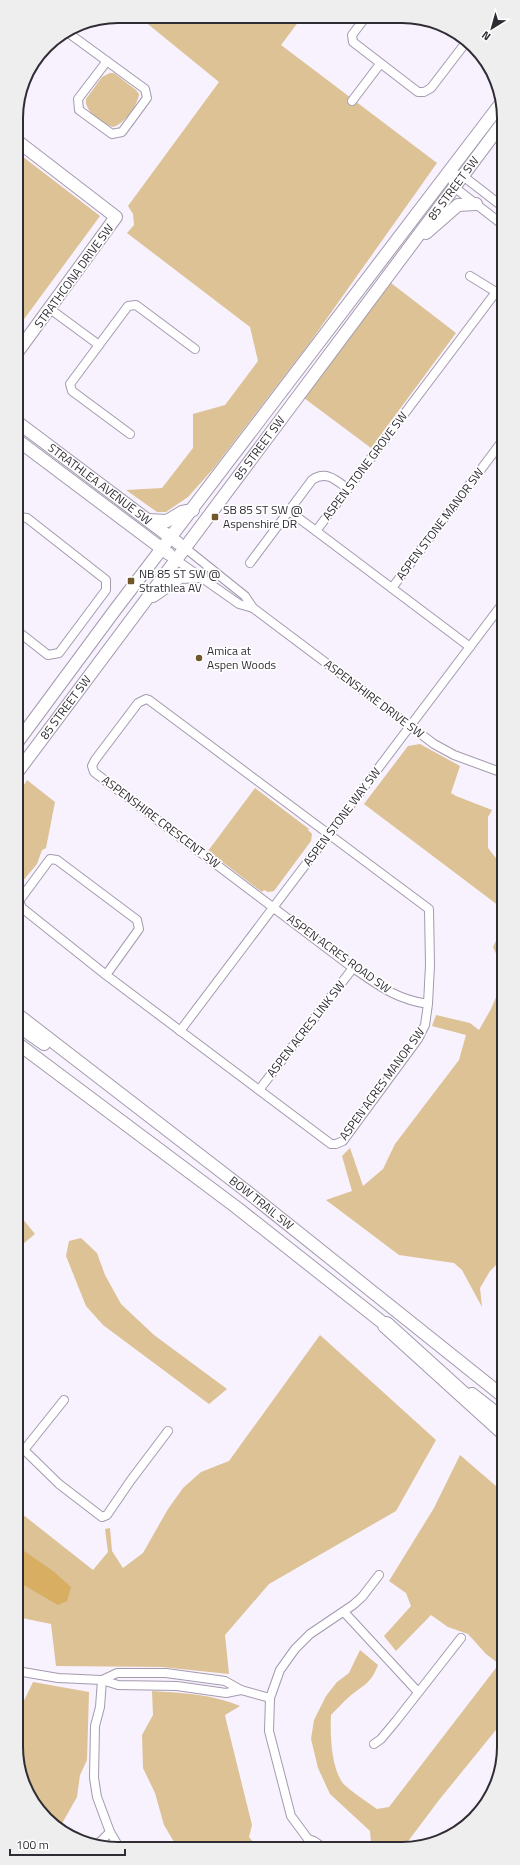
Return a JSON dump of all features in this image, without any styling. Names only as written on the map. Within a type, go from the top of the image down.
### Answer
[{"type":"highway","points":[[386,1326],[497,1426]]},
{"type":"main road","name":"85 STREET SW","points":[[23,735],[115,610],[163,550],[450,173],[496,110]]},
{"type":"main road","name":"85 STREET SW","points":[[23,765],[175,559],[497,130]]},
{"type":"main road","name":"STRATHCONA DRIVE SW","points":[[23,145],[116,217],[23,345]]},
{"type":"main road","points":[[415,240],[430,230],[458,205],[476,204]]},
{"type":"main road","name":"STRATHLEA AVENUE SW","points":[[23,427],[184,547]]},
{"type":"main road","name":"STRATHLEA AVENUE SW","points":[[23,444],[175,559]]},
{"type":"main road","points":[[148,520],[167,521],[182,512],[193,510]]},
{"type":"main road","points":[[144,602],[180,578],[201,576]]},
{"type":"main road","points":[[23,1011],[66,1045],[100,1077]]},
{"type":"main road","name":"BOW TRAIL SW","points":[[23,1019],[245,1190],[497,1391]]},
{"type":"main road","points":[[23,1029],[137,1108]]},
{"type":"main road","name":"BOW TRAIL SW","points":[[23,1047],[236,1207],[497,1413]]},
{"type":"street","points":[[361,23],[352,35],[353,42],[415,90],[424,92],[431,88],[463,46]]},
{"type":"street","points":[[71,35],[107,61],[145,89],[147,98],[122,132],[112,134],[79,110],[78,99],[107,61]]},
{"type":"street","points":[[352,101],[380,64]]},
{"type":"street","points":[[497,202],[463,176],[450,173],[454,187],[497,220]]},
{"type":"street","points":[[470,276],[497,292]]},
{"type":"street","name":"ASPEN STONE GROVE SW","points":[[470,647],[316,531],[497,298]]},
{"type":"street","points":[[130,434],[72,391],[70,384],[98,345],[128,306],[136,305],[195,349]]},
{"type":"street","points":[[50,309],[98,345]]},
{"type":"street","name":"ASPEN STONE MANOR SW","points":[[392,588],[497,448]]},
{"type":"street","points":[[250,563],[312,480],[318,476],[329,475],[348,489]]},
{"type":"street","points":[[289,511],[316,531]]},
{"type":"street","points":[[23,518],[27,518],[106,580],[106,590],[59,653],[48,655],[23,635]]},
{"type":"street","name":"ASPENSHIRE DRIVE SW","points":[[184,547],[245,596],[253,608],[434,744],[454,755],[497,771]]},
{"type":"street","name":"ASPENSHIRE DRIVE SW","points":[[175,559],[239,604],[253,608]]},
{"type":"street","name":"ASPEN STONE WAY SW","points":[[180,1031],[497,611]]},
{"type":"street","name":"ASPENSHIRE CRESCENT SW","points":[[274,907],[94,772],[92,766],[95,760],[138,703],[147,700],[328,835]]},
{"type":"street","name":"ASPEN ACRES MANOR SW","points":[[23,908],[180,1031],[327,1141],[336,1144],[343,1140],[418,1039],[425,1024],[428,1004],[430,965],[429,909],[328,835]]},
{"type":"street","name":"ASPEN ACRES MANOR SW","points":[[23,896],[50,859],[57,860],[137,920],[138,930],[106,974]]},
{"type":"street","name":"ASPEN ACRES ROAD SW","points":[[274,907],[353,968],[390,993],[415,1002],[428,1004]]},
{"type":"street","name":"ASPEN ACRES LINK SW","points":[[259,1090],[353,968]]},
{"type":"street","points":[[64,1400],[24,1450],[59,1484],[102,1517],[108,1515],[131,1480],[168,1430]]},
{"type":"street","points":[[309,1842],[291,1816],[269,1731],[268,1715],[270,1698],[280,1670],[295,1649],[310,1634],[344,1612],[362,1596],[379,1575]]},
{"type":"street","points":[[344,1612],[418,1692]]},
{"type":"street","points":[[374,1744],[381,1739],[396,1721],[461,1638]]},
{"type":"street","points":[[23,1672],[58,1678],[102,1680],[118,1685],[177,1686],[226,1693],[241,1690]]},
{"type":"street","points":[[102,1680],[117,1673],[166,1673],[225,1681],[241,1690],[270,1698]]},
{"type":"street","points":[[102,1680],[100,1707],[95,1726],[94,1778],[97,1797],[110,1832],[116,1842]]},
{"type":"street","points":[[102,1840],[110,1832]]},
{"type":"street","points":[[308,1839],[316,1842]]},
{"type":"shaded area","points":[[147,23],[298,23],[281,45],[437,163],[308,345],[213,469],[188,497],[166,512],[157,512],[126,490],[162,488],[193,448],[193,414],[225,405],[258,361],[250,327],[127,233],[134,225],[133,214],[128,206],[219,82]]},
{"type":"shaded area","points":[[110,73],[114,73],[139,94],[130,114],[122,122],[113,127],[99,120],[86,104],[86,99],[102,77]]},
{"type":"shaded area","points":[[23,157],[100,216],[23,320]]},
{"type":"shaded area","points":[[391,283],[456,333],[371,448],[304,398]]},
{"type":"shaded area","points":[[420,744],[460,766],[451,793],[492,810],[488,817],[488,848],[497,859],[497,904],[364,804],[408,746]]},
{"type":"shaded area","points":[[27,780],[55,802],[46,848],[42,850],[37,864],[23,881],[23,787]]},
{"type":"shaded area","points":[[255,788],[309,829],[308,830],[312,834],[311,841],[274,891],[268,892],[264,890],[262,892],[208,851]]},
{"type":"shaded area","points":[[497,939],[497,956],[493,947]]},
{"type":"shaded area","points":[[497,995],[497,1264],[490,1271],[480,1288],[482,1307],[462,1270],[454,1263],[399,1255],[326,1200],[352,1191],[342,1156],[350,1148],[363,1186],[383,1169],[395,1144],[459,1060],[466,1035],[432,1026],[436,1015],[470,1023],[479,1030]]},
{"type":"shaded area","points":[[23,1219],[35,1234],[23,1244]]},
{"type":"shaded area","points":[[81,1238],[97,1253],[105,1275],[121,1304],[154,1335],[227,1389],[209,1404],[103,1325],[86,1306],[66,1256],[69,1241]]},
{"type":"shaded area","points":[[320,1335],[436,1440],[396,1511],[269,1584],[225,1635],[229,1674],[162,1667],[56,1666],[51,1624],[23,1618],[23,1515],[93,1570],[108,1552],[105,1529],[110,1528],[112,1551],[123,1568],[143,1553],[168,1509],[183,1488],[201,1472],[229,1461]]},
{"type":"shaded area","points":[[460,1455],[497,1487],[497,1662],[486,1654],[468,1634],[448,1627],[431,1615],[396,1651],[384,1636],[411,1606],[406,1593],[389,1581],[434,1508]]},
{"type":"shaded area","points":[[23,1550],[53,1571],[71,1587],[67,1601],[58,1605],[23,1585]]},
{"type":"shaded area","points":[[360,1650],[378,1665],[366,1684],[347,1699],[331,1715],[333,1759],[342,1782],[353,1792],[377,1809],[389,1807],[497,1667],[497,1729],[439,1800],[408,1842],[371,1842],[370,1831],[330,1794],[318,1768],[311,1739],[314,1720],[326,1696],[337,1682],[349,1673]]},
{"type":"shaded area","points":[[33,1682],[89,1692],[87,1760],[80,1775],[77,1797],[62,1823],[51,1814],[39,1800],[26,1772],[23,1747],[23,1703]]},
{"type":"shaded area","points":[[152,1691],[186,1693],[219,1699],[240,1706],[225,1715],[252,1825],[249,1837],[253,1842],[174,1842],[164,1825],[155,1793],[143,1768],[142,1735],[153,1715]]},
{"type":"place","name":"SB 85 ST SW @ Aspenshire DR","points":[[215,517]]},
{"type":"place","name":"NB 85 ST SW @ Strathlea AV","points":[[131,581]]},
{"type":"place","name":"Amica at Aspen Woods","points":[[199,658]]}]
